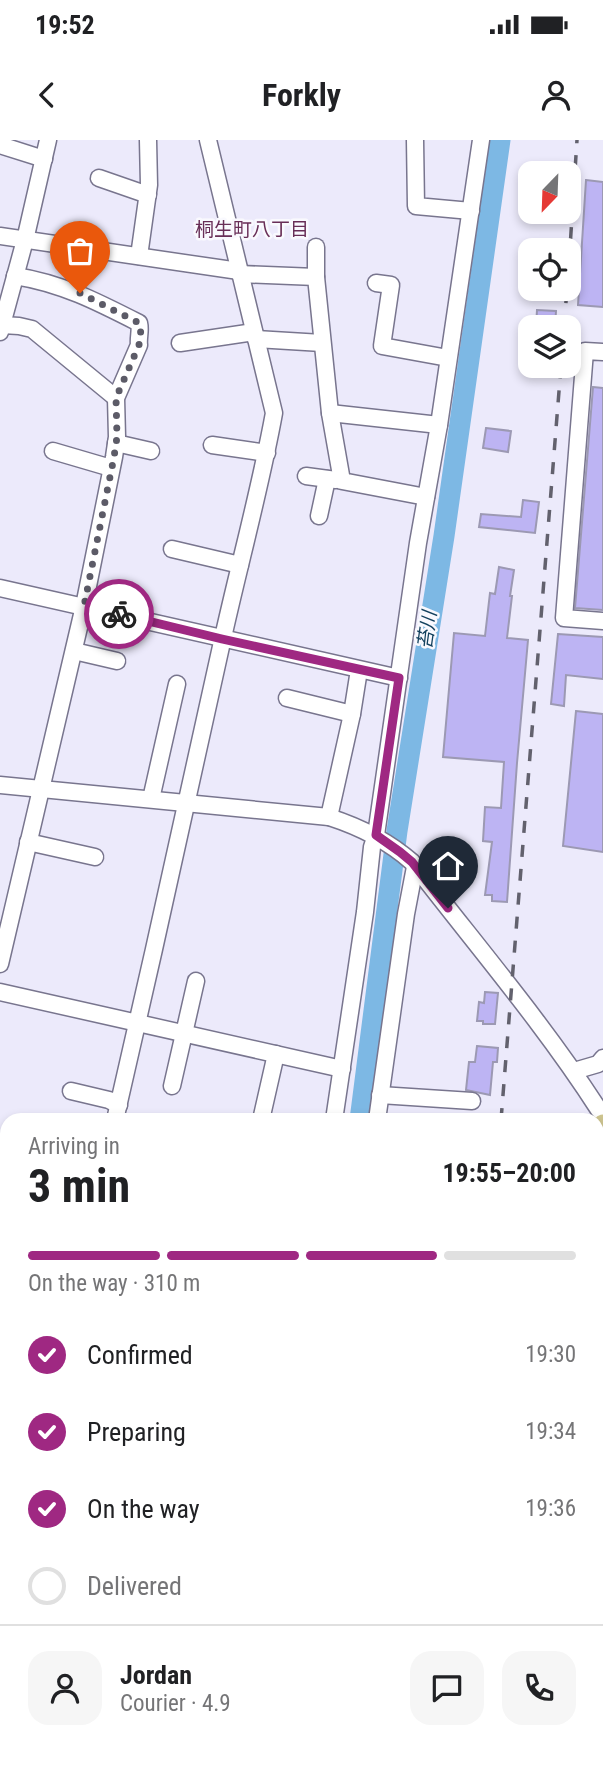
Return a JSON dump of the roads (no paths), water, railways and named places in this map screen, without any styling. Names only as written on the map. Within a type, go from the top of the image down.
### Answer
[{"type":"street","points":[[48,140],[1,328],[19,326],[32,329],[116,398]]},
{"type":"street","points":[[139,256],[149,185],[148,140]]},
{"type":"street","points":[[117,1112],[274,413],[208,140]]},
{"type":"street","points":[[415,140],[415,206],[471,211]]},
{"type":"street","points":[[335,1113],[372,847],[377,837],[481,140]]},
{"type":"street","points":[[0,145],[44,159]]},
{"type":"street","points":[[99,178],[148,195]]},
{"type":"street","points":[[0,236],[239,272],[316,278]]},
{"type":"street","points":[[316,247],[316,278],[334,480],[319,516]]},
{"type":"street","points":[[0,964],[84,606],[116,443],[116,398],[139,345],[141,329],[139,323],[80,293],[32,278],[15,276]]},
{"type":"street","points":[[376,283],[391,285],[382,346],[447,358]]},
{"type":"street","points":[[180,342],[255,335],[322,343]]},
{"type":"street","points":[[603,352],[584,351],[564,618],[603,621]]},
{"type":"street","points":[[330,413],[439,425]]},
{"type":"street","points":[[116,443],[151,451]]},
{"type":"street","points":[[212,445],[267,453]]},
{"type":"street","points":[[53,452],[111,468]]},
{"type":"street","points":[[306,476],[426,497]]},
{"type":"street","points":[[172,549],[240,565]]},
{"type":"street","points":[[0,588],[399,678]]},
{"type":"street","points":[[74,651],[117,661]]},
{"type":"street","points":[[329,817],[359,670]]},
{"type":"street","points":[[151,799],[177,684]]},
{"type":"street","points":[[287,698],[352,714]]},
{"type":"street","points":[[0,785],[329,817],[377,837],[414,865],[574,1071],[603,1113]]},
{"type":"street","points":[[28,842],[96,858]]},
{"type":"street","points":[[378,1113],[414,865]]},
{"type":"street","points":[[172,1086],[196,981]]},
{"type":"street","points":[[0,992],[342,1069]]},
{"type":"street","points":[[263,1113],[276,1054]]},
{"type":"street","points":[[574,1071],[598,1064],[603,1058]]},
{"type":"street","points":[[71,1091],[109,1100],[117,1112]]},
{"type":"street","points":[[380,1095],[472,1101]]},
{"type":"waterway","name":"苔川","points":[[361,1113],[397,831],[444,536],[500,140]]},
{"type":"railway","points":[[571,238],[577,140]]},
{"type":"railway","points":[[565,315],[566,301]]},
{"type":"railway","points":[[502,1113],[560,378]]},
{"type":"district","name":"桐生町八丁目","points":[[252,229]]}]
